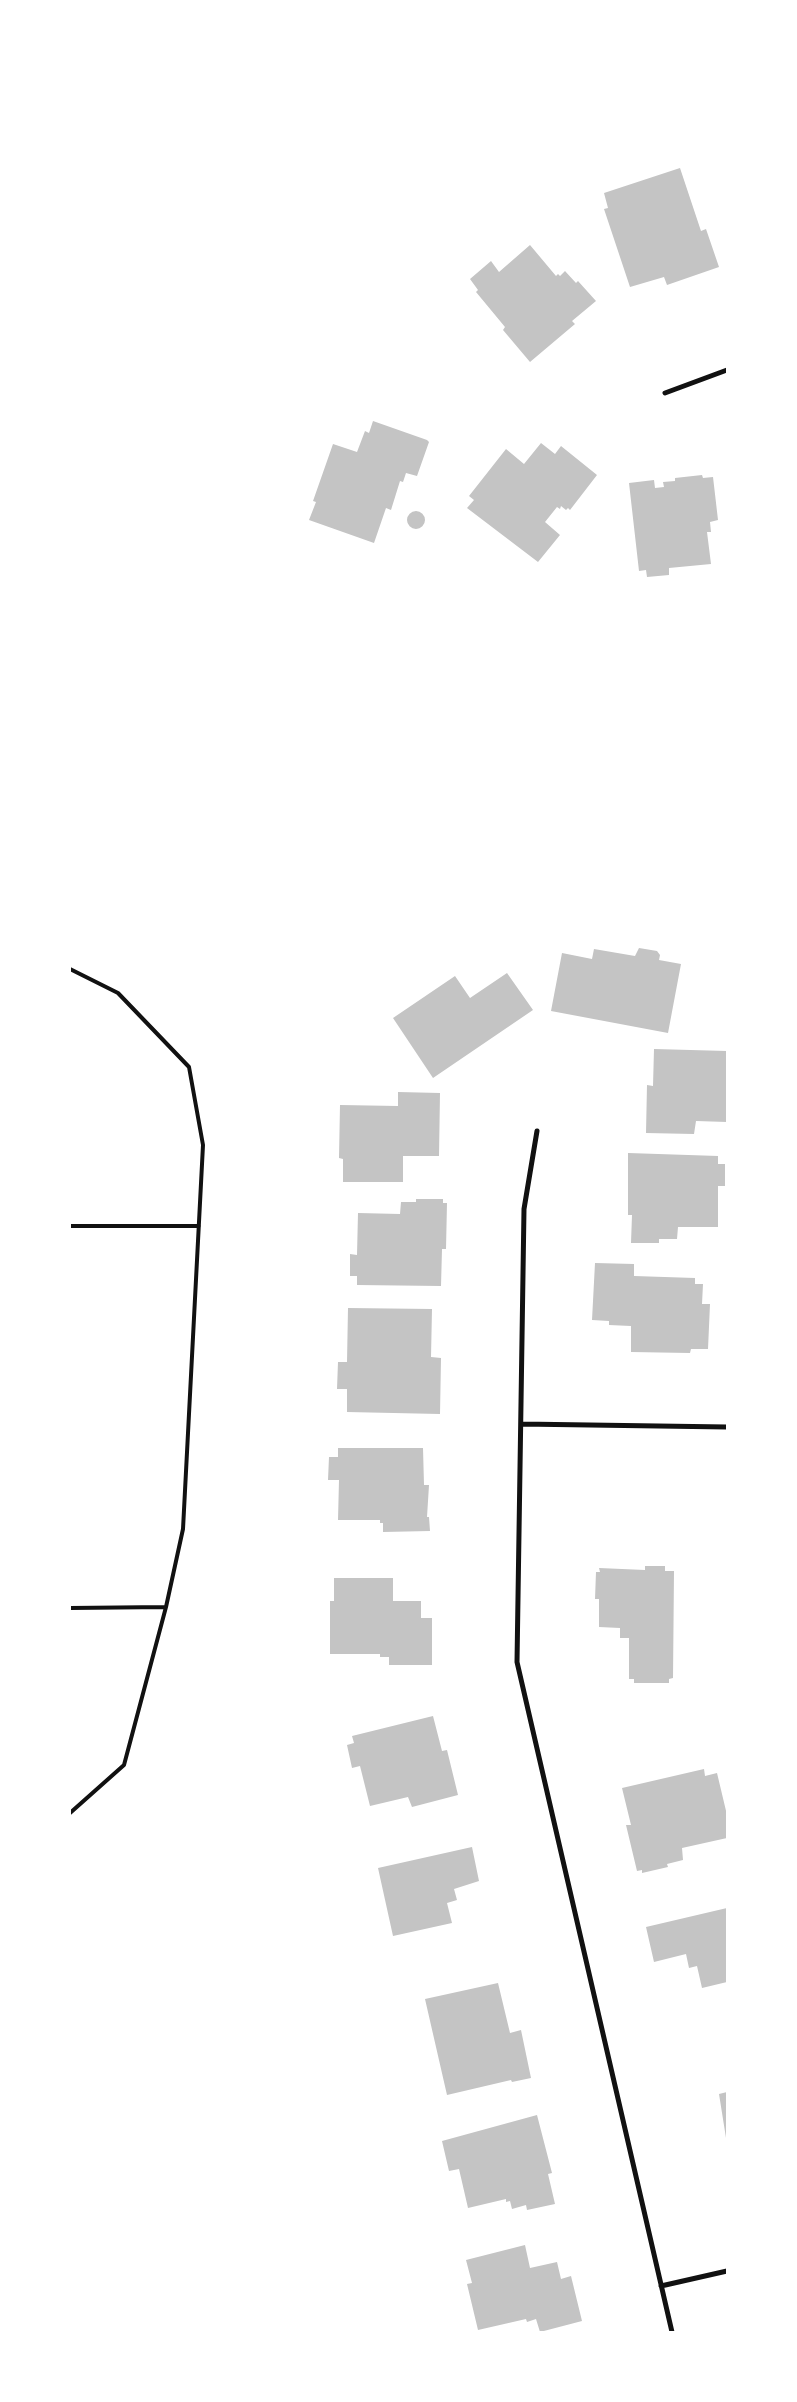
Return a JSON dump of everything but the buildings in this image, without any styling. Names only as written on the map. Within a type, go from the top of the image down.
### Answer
[{"type":"street","points":[[664,393],[727,370]]},
{"type":"street","points":[[537,1131],[524,1209],[517,1662],[672,2332]]},
{"type":"street","points":[[521,1424],[727,1428]]},
{"type":"street","points":[[661,2286],[727,2271]]},
{"type":"lane","points":[[70,969],[118,993],[190,1067],[203,1145],[183,1529],[166,1607],[124,1765],[70,1813]]},
{"type":"lane","points":[[70,1226],[199,1226]]},
{"type":"lane","points":[[70,1608],[166,1607]]}]
